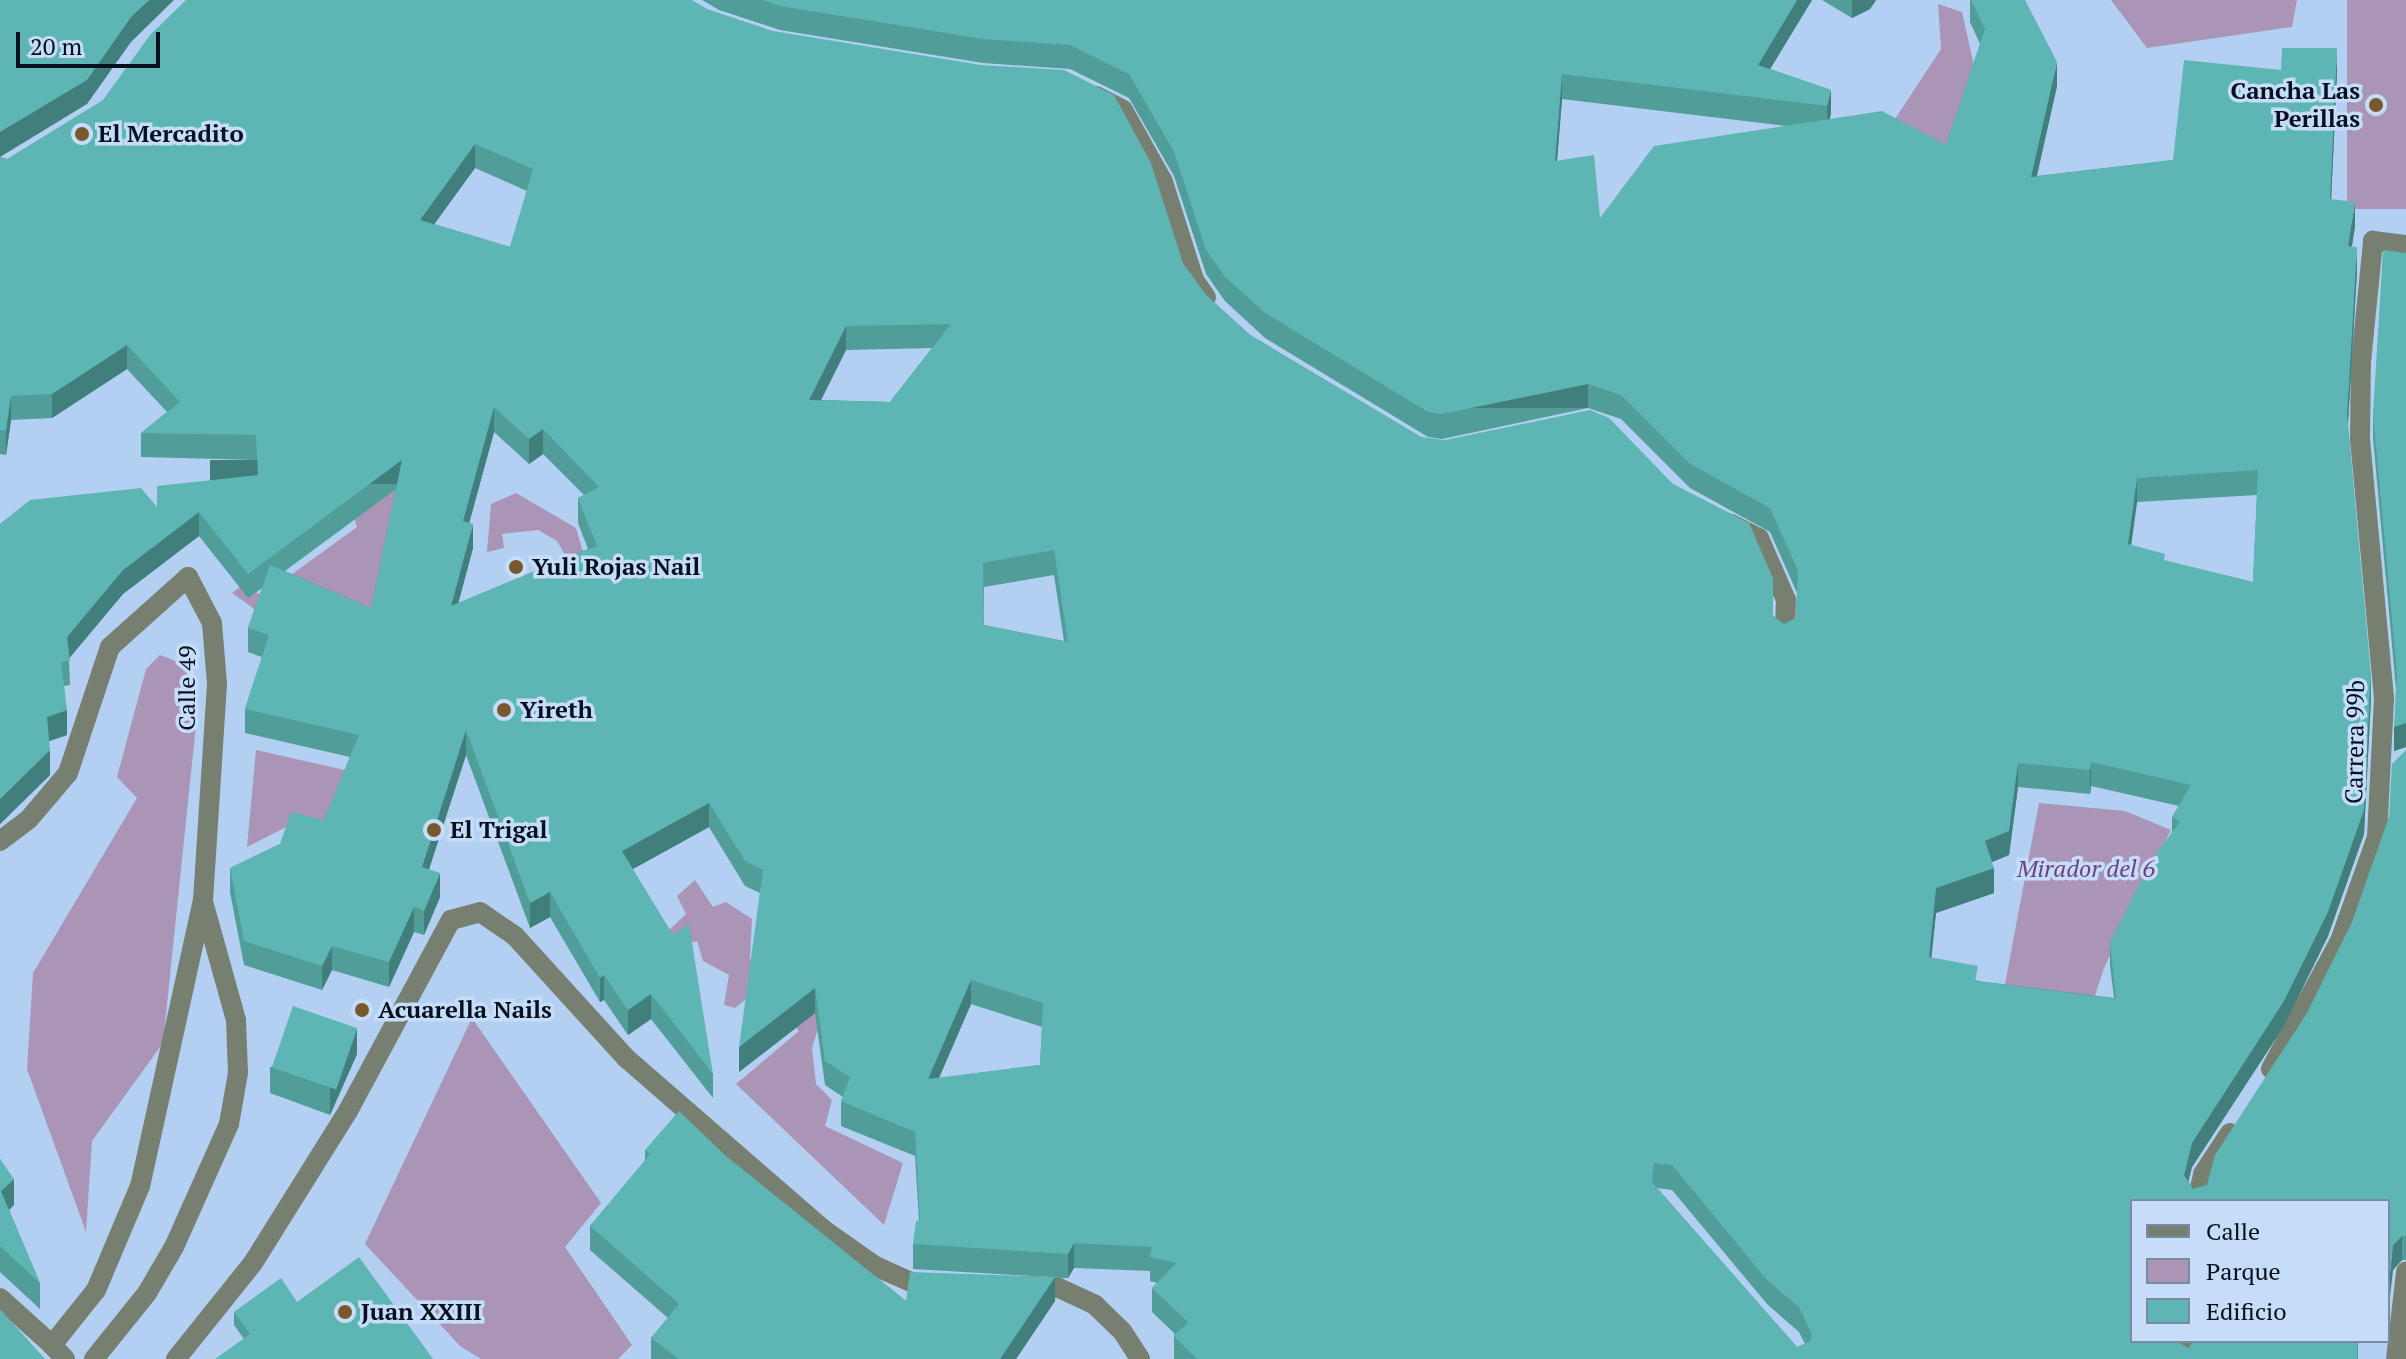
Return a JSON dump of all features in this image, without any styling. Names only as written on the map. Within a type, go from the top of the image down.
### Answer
[{"type":"street","points":[[1080,88],[1123,110],[1163,182],[1194,280],[1215,310]]},
{"type":"street","name":"Carrera 99b","points":[[2262,1083],[2295,1032],[2369,872],[2383,779],[2380,627],[2360,439],[2361,362],[2373,241],[2406,245]]},
{"type":"street","points":[[1708,512],[1759,538],[1786,600],[1785,635]]},
{"type":"street","name":"Calle 49","points":[[0,841],[29,819],[68,773],[110,647],[188,577],[212,623],[217,684],[203,900],[140,1186],[96,1290],[59,1352]]},
{"type":"street","points":[[2383,779],[2405,759]]},
{"type":"street","name":"Calle 49","points":[[94,1359],[147,1293],[174,1247],[229,1124],[238,1073],[236,1020],[203,900]]},
{"type":"street","points":[[176,1359],[269,1238],[348,1111],[451,920],[480,912],[515,936],[626,1058],[824,1230],[875,1266],[913,1283],[953,1284]]},
{"type":"street","points":[[2197,1199],[2203,1174],[2245,1109]]},
{"type":"street","points":[[2396,1359],[2406,1272]]},
{"type":"street","points":[[1003,1285],[1059,1288],[1095,1305],[1140,1359]]},
{"type":"street","points":[[0,1298],[59,1352]]},
{"type":"green space","points":[[2111,0],[2297,0],[2292,27],[2147,48]]},
{"type":"green space","name":"Cancha Las Perillas","points":[[2347,0],[2406,0],[2406,209],[2347,209]]},
{"type":"green space","points":[[1938,4],[1962,12],[1975,70],[1945,149],[1893,122],[1941,49]]},
{"type":"green space","points":[[461,419],[370,620],[264,616],[232,593],[244,584],[262,596],[357,527],[354,517]]},
{"type":"green space","points":[[516,493],[576,528],[602,617],[557,541],[538,530],[502,534],[504,548],[487,552],[491,504]]},
{"type":"green space","points":[[160,655],[188,666],[199,696],[163,1043],[92,1141],[86,1232],[27,1069],[33,973],[137,798],[117,777],[146,669]]},
{"type":"green space","points":[[256,750],[380,778],[366,830],[294,823],[247,847]]},
{"type":"green space","name":"Mirador del 6","points":[[2039,803],[2125,811],[2171,830],[2104,968],[2089,1014],[2002,1000]]},
{"type":"green space","points":[[695,880],[713,907],[726,902],[752,919],[750,959],[822,1016],[812,1048],[816,1084],[832,1100],[825,1126],[903,1163],[884,1225],[736,1084],[799,1031],[760,987],[735,1008],[724,1005],[729,975],[703,961],[697,941],[678,946],[668,931],[686,914],[677,896]]},
{"type":"green space","points":[[472,1018],[601,1203],[565,1247],[632,1345],[618,1359],[481,1359],[460,1346],[365,1244]]},
{"type":"building","points":[[0,0],[149,0],[131,17],[87,80],[0,132]]},
{"type":"building","points":[[186,0],[692,0],[707,9],[773,31],[981,65],[1064,70],[1114,95],[1151,163],[1183,263],[1206,295],[1250,335],[1421,437],[1445,440],[1590,410],[1609,418],[1673,484],[1749,523],[1773,578],[1773,616],[1784,624],[1796,618],[1798,571],[1770,508],[1690,464],[1621,395],[1588,384],[1442,414],[1428,412],[1265,313],[1225,277],[1206,250],[1174,152],[1129,74],[1070,45],[983,39],[780,6],[762,0],[1797,0],[1758,65],[1831,90],[1827,106],[1562,74],[1555,161],[1594,155],[1600,218],[1654,146],[1882,111],[1946,145],[1985,29],[1971,0],[2025,0],[2057,62],[2031,177],[2173,160],[2184,60],[2281,70],[2282,48],[2337,48],[2330,199],[2355,202],[2348,246],[2357,247],[2347,415],[2371,674],[2364,810],[2328,912],[2284,1001],[2192,1143],[2184,1175],[2193,1189],[2207,1185],[2215,1155],[2307,1013],[2352,922],[2389,817],[2392,764],[2406,750],[2406,1236],[2393,1245],[2390,1273],[2390,1199],[2130,1199],[2130,1343],[2179,1343],[2188,1348],[2192,1343],[2357,1343],[2357,1359],[1197,1359],[1174,1336],[1188,1322],[1152,1288],[1176,1263],[1150,1257],[1152,1247],[1074,1243],[1068,1254],[913,1244],[916,1221],[920,1220],[915,1132],[841,1101],[850,1077],[825,1061],[815,988],[739,1047],[763,870],[745,861],[709,803],[622,851],[673,935],[689,924],[713,1074],[651,994],[628,1010],[604,975],[600,978],[550,892],[530,903],[466,730],[422,867],[440,873],[424,911],[414,907],[389,962],[332,946],[322,966],[244,941],[230,868],[280,844],[291,812],[324,820],[359,735],[245,709],[269,635],[248,628],[270,565],[371,608],[402,460],[248,574],[199,512],[123,570],[67,637],[70,661],[61,662],[67,710],[47,717],[50,750],[0,799],[0,524],[30,500],[141,488],[157,507],[157,486],[258,475],[256,435],[141,433],[180,402],[127,345],[52,394],[11,396],[6,430],[0,430],[0,157],[7,159],[103,100],[150,35]],"holes":[[[475,144],[533,169],[510,247],[420,220]],[[951,324],[890,402],[809,400],[846,326]],[[494,407],[529,439],[543,429],[599,487],[578,498],[597,546],[451,606],[473,524],[463,521]],[[2258,470],[2253,582],[2164,560],[2165,554],[2128,544],[2137,478]],[[1054,550],[1068,642],[984,625],[983,563]],[[2091,762],[2191,785],[2172,817],[2180,822],[2152,859],[2110,942],[2116,999],[1975,981],[1978,966],[1929,957],[1936,888],[1994,868],[1985,841],[2009,831],[2018,763],[2090,770]],[[971,980],[1043,1003],[1040,1065],[928,1079]],[[1654,1163],[1672,1165],[1767,1280],[1799,1307],[1812,1335],[1809,1342],[1797,1347],[1652,1182]]]},
{"type":"building","points":[[2383,250],[2406,253],[2406,723],[2394,727],[2397,673],[2373,414]]},
{"type":"building","points":[[293,1006],[357,1028],[336,1090],[272,1067]]},
{"type":"building","points":[[679,1111],[726,1156],[906,1301],[910,1272],[1055,1277],[1000,1359],[679,1359],[651,1338],[679,1304],[590,1226],[650,1154],[645,1150]]},
{"type":"building","points":[[0,1159],[14,1179],[1,1191],[40,1283],[0,1246]]},
{"type":"building","name":"Juan XXIII","points":[[359,1257],[433,1359],[215,1359],[250,1334],[234,1312],[281,1278],[297,1302]]},
{"type":"building","points":[[0,1309],[45,1359],[0,1359]]},
{"type":"place","name":"Cancha Las Perillas","points":[[2376,105]]},
{"type":"place","name":"El Mercadito","points":[[82,134]]},
{"type":"place","name":"Yuli Rojas Nail","points":[[516,567]]},
{"type":"place","name":"Yireth","points":[[504,710]]},
{"type":"place","name":"El Trigal","points":[[434,830]]},
{"type":"place","name":"Acuarella Nails","points":[[362,1010]]},
{"type":"place","name":"Juan XXIII","points":[[345,1312]]}]
